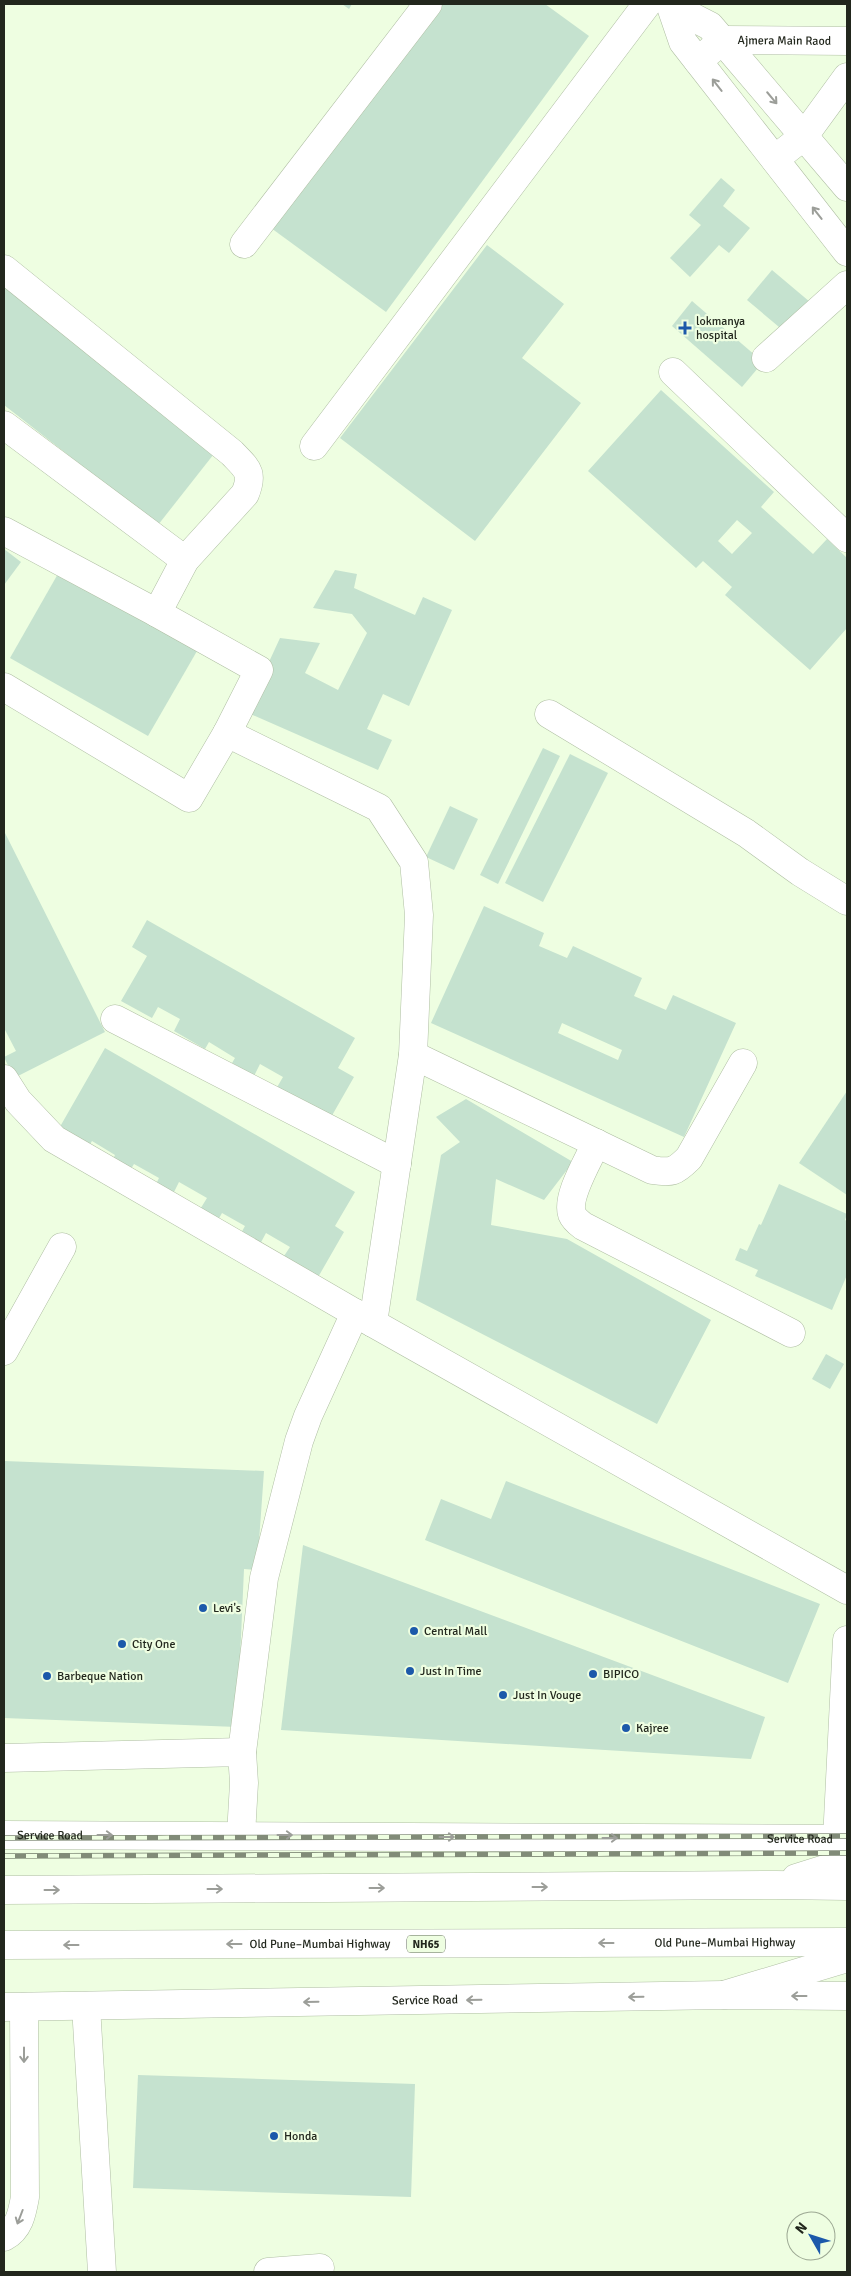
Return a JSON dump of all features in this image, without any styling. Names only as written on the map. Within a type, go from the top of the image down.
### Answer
[{"type":"main road","points":[[244,244],[428,4]]},
{"type":"main road","points":[[664,5],[710,26],[847,187]]},
{"type":"main road","points":[[664,5],[683,42],[847,252]]},
{"type":"main road","points":[[314,446],[664,5]]},
{"type":"main road","name":"Ajmera Main Raod","points":[[698,61],[723,40],[847,41]]},
{"type":"main road","points":[[775,159],[804,136],[847,77]]},
{"type":"main road","points":[[4,269],[232,453],[248,471],[250,481],[245,494],[185,560],[156,613]]},
{"type":"main road","points":[[766,358],[847,285]]},
{"type":"main road","points":[[673,372],[847,538]]},
{"type":"main road","points":[[4,425],[185,560]]},
{"type":"main road","points":[[4,531],[259,670],[227,733],[189,798],[4,687]]},
{"type":"main road","points":[[549,714],[746,833],[800,872],[847,901]]},
{"type":"main road","points":[[227,733],[379,808],[414,862],[419,915],[413,1055],[396,1164],[364,1318],[308,1416],[297,1450],[264,1578],[242,1752],[244,1783],[241,1835]]},
{"type":"main road","points":[[115,1019],[396,1164]]},
{"type":"main road","points":[[413,1055],[652,1170],[666,1172],[678,1170],[689,1158],[743,1063]]},
{"type":"main road","points":[[4,1079],[18,1101],[54,1139],[364,1318],[847,1590]]},
{"type":"main road","points":[[596,1143],[573,1194],[572,1216],[583,1226],[791,1333]]},
{"type":"main road","points":[[4,1351],[62,1247]]},
{"type":"main road","points":[[776,1885],[844,1847],[847,1640]]},
{"type":"main road","points":[[4,1758],[242,1752]]},
{"type":"main road","name":"Service Road","points":[[4,1835],[241,1835],[844,1847]]},
{"type":"main road","points":[[4,1890],[847,1886]]},
{"type":"main road","name":"Old Pune–Mumbai Highway","points":[[4,1945],[847,1942]]},
{"type":"main road","points":[[724,1995],[847,1958]]},
{"type":"main road","name":"Service Road","points":[[14,2007],[724,1995],[847,1996]]},
{"type":"main road","points":[[86,2006],[102,2272]]},
{"type":"main road","points":[[4,2237],[12,2232],[21,2217],[25,2197],[14,2007]]},
{"type":"main road","points":[[268,2272],[320,2268]]},
{"type":"building","points":[[342,4],[352,4],[349,9]]},
{"type":"building","points":[[435,4],[545,4],[589,36],[386,312],[271,228]]},
{"type":"building","points":[[721,178],[735,190],[723,206],[750,228],[729,253],[719,245],[690,277],[670,258],[701,225],[689,215]]},
{"type":"building","points":[[487,245],[564,304],[522,358],[581,403],[475,541],[340,438]]},
{"type":"building","points":[[772,270],[810,302],[785,332],[747,300]]},
{"type":"building","points":[[4,284],[217,450],[158,525],[4,405]]},
{"type":"building","points":[[692,301],[763,362],[742,387],[672,326]]},
{"type":"building","points":[[661,390],[774,492],[761,507],[813,554],[827,539],[847,558],[847,628],[810,670],[725,595],[732,587],[703,561],[696,568],[588,471]],"holes":[[[737,520],[752,533],[732,554],[718,541]]]},
{"type":"building","points":[[4,549],[21,562],[4,585]]},
{"type":"building","points":[[335,570],[357,574],[354,588],[415,615],[423,597],[452,610],[409,706],[383,694],[367,729],[392,740],[378,770],[246,712],[280,638],[320,643],[305,673],[338,690],[367,633],[352,614],[313,608]]},
{"type":"building","points":[[59,572],[197,651],[148,736],[10,658]]},
{"type":"building","points":[[543,748],[560,756],[498,884],[480,875]]},
{"type":"building","points":[[570,754],[608,773],[543,902],[505,883]]},
{"type":"building","points":[[450,806],[478,819],[454,870],[426,857]]},
{"type":"building","points":[[4,831],[105,1032],[14,1078],[4,1057],[16,1051],[4,1028]]},
{"type":"building","points":[[484,906],[544,933],[539,946],[567,958],[573,946],[642,978],[634,996],[666,1010],[673,995],[736,1023],[684,1137],[431,1023]],"holes":[[[562,1023],[622,1050],[618,1060],[558,1033]]]},
{"type":"building","points":[[147,920],[355,1038],[338,1068],[354,1077],[330,1119],[276,1089],[283,1077],[260,1064],[254,1076],[232,1063],[235,1058],[209,1042],[205,1049],[174,1031],[180,1019],[158,1007],[152,1018],[121,1001],[147,956],[132,947]]},
{"type":"building","points":[[105,1048],[355,1192],[335,1226],[344,1232],[317,1279],[282,1259],[290,1247],[266,1233],[259,1246],[240,1235],[245,1226],[222,1213],[217,1222],[199,1211],[207,1198],[179,1182],[172,1196],[155,1186],[159,1178],[134,1164],[129,1172],[112,1161],[115,1155],[92,1141],[87,1149],[57,1132]]},
{"type":"building","points":[[847,1091],[847,1195],[799,1163]]},
{"type":"building","points":[[466,1099],[573,1162],[544,1200],[496,1179],[491,1225],[567,1239],[711,1320],[657,1424],[416,1300],[441,1155],[460,1142],[436,1117]]},
{"type":"building","points":[[779,1184],[847,1214],[845,1220],[847,1221],[847,1275],[832,1310],[755,1276],[758,1270],[735,1260],[740,1248],[747,1251]]},
{"type":"building","points":[[826,1354],[844,1364],[830,1389],[812,1379]]},
{"type":"building","name":"City One","points":[[4,1461],[264,1471],[257,1570],[244,1569],[237,1727],[4,1718]]},
{"type":"building","points":[[506,1481],[820,1604],[788,1683],[425,1540],[441,1499],[491,1519]]},
{"type":"building","name":"Central Mall","points":[[303,1545],[765,1717],[751,1759],[281,1730]]},
{"type":"building","name":"Honda","points":[[138,2075],[415,2084],[411,2197],[133,2188]]},
{"type":"railway","points":[[4,1838],[847,1836]]},
{"type":"railway","points":[[4,1856],[847,1853]]},
{"type":"place","name":"lokmanya hospital","points":[[685,328]]},
{"type":"place","name":"Levi's","points":[[203,1608]]},
{"type":"place","name":"Central Mall","points":[[414,1631]]},
{"type":"place","name":"City One","points":[[122,1644]]},
{"type":"place","name":"Just In Time","points":[[410,1671]]},
{"type":"place","name":"BIPICO","points":[[593,1674]]},
{"type":"place","name":"Barbeque Nation","points":[[47,1676]]},
{"type":"place","name":"Just In Vouge","points":[[503,1695]]},
{"type":"place","name":"Kajree","points":[[626,1728]]},
{"type":"place","name":"Honda","points":[[274,2136]]}]
